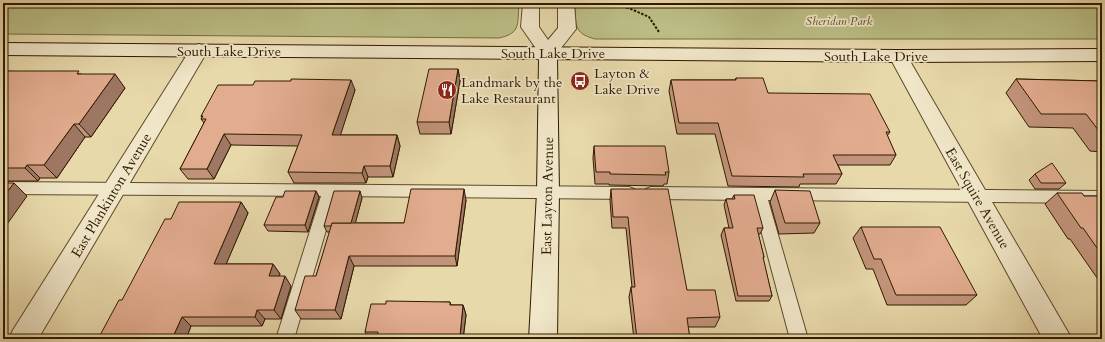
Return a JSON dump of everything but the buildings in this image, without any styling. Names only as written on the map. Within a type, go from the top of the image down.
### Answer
[{"type":"main road","points":[[531,3],[530,27],[548,53],[567,29],[566,3]]},
{"type":"main road","name":"South Lake Drive","points":[[3,49],[898,56],[1102,55]]},
{"type":"main road","name":"East Plankinton Avenue","points":[[23,339],[199,50]]},
{"type":"main road","name":"East Layton Avenue","points":[[543,339],[548,192],[548,53]]},
{"type":"main road","name":"East Squire Avenue","points":[[898,56],[1058,339]]},
{"type":"lane","points":[[3,188],[1102,197]]},
{"type":"lane","points":[[285,339],[330,191]]},
{"type":"lane","points":[[759,194],[799,339]]},
{"type":"path","points":[[611,3],[631,9],[649,17],[659,32]]},
{"type":"green space","points":[[3,3],[519,3],[518,22],[515,30],[506,36],[499,38],[3,34]]},
{"type":"green space","name":"Sheridan Park","points":[[575,3],[1102,3],[1102,39],[595,39],[582,34],[579,30],[576,22]]},
{"type":"place","name":"Layton & Lake Drive","points":[[580,81]]},
{"type":"place","name":"Landmark by the Lake Restaurant","points":[[447,90]]}]
